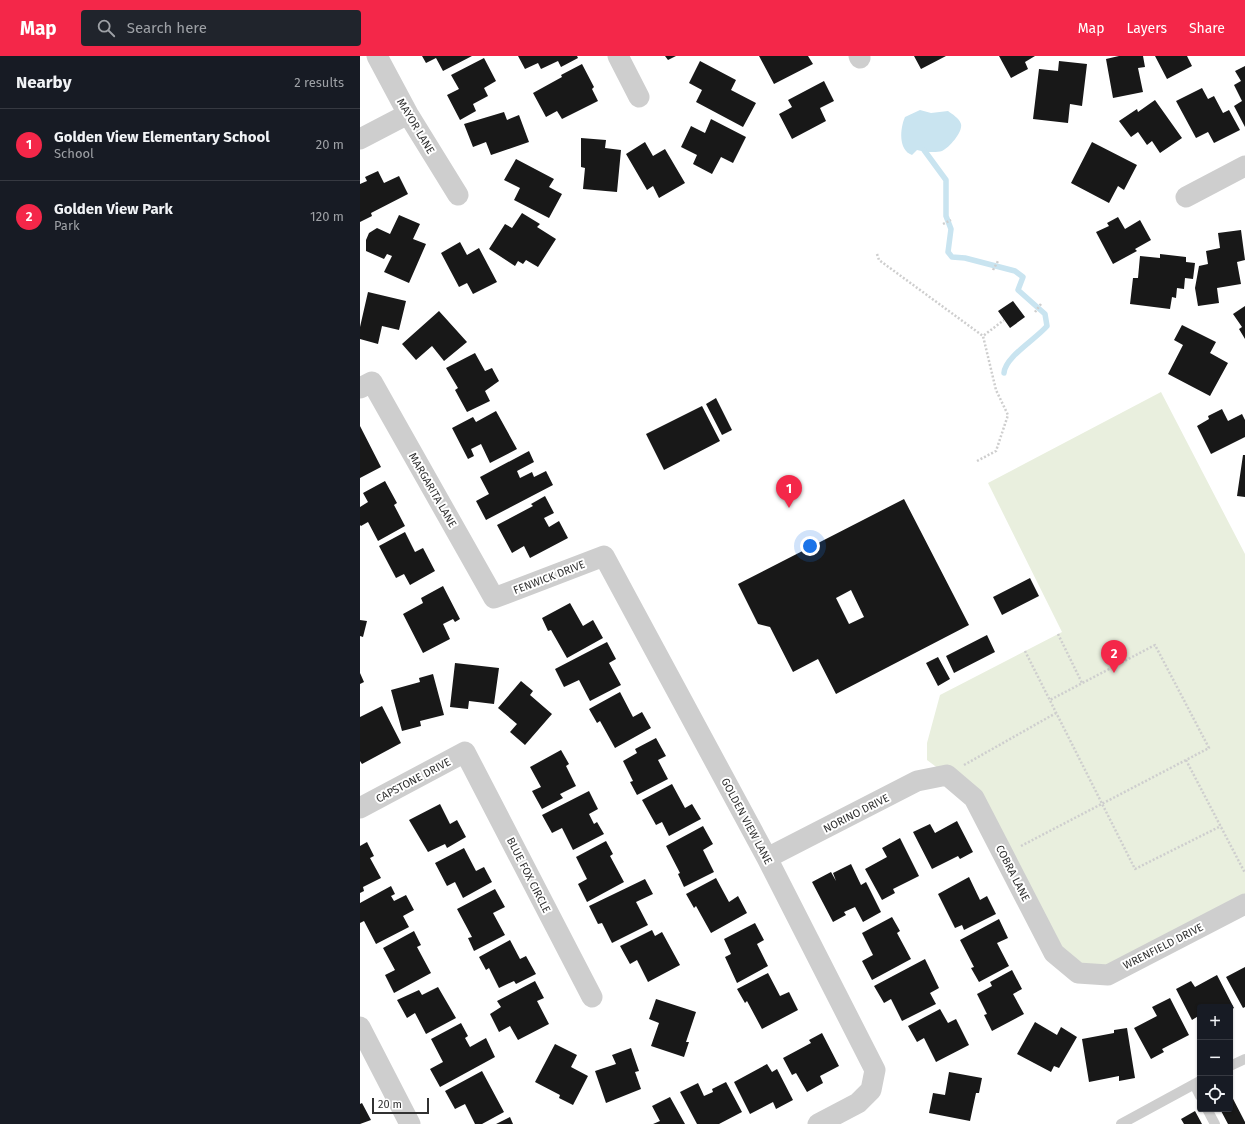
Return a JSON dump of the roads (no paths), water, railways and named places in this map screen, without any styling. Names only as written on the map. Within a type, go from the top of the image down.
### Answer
[{"type":"street","name":"MAYOR LANE","points":[[377,56],[408,114],[458,195]]},
{"type":"street","points":[[618,56],[639,97]]},
{"type":"street","points":[[360,139],[408,114]]},
{"type":"street","points":[[1186,197],[1245,166]]},
{"type":"street","name":"MARGARITA LANE","points":[[366,385],[494,598]]},
{"type":"street","name":"FENWICK DRIVE","points":[[494,598],[604,556]]},
{"type":"street","name":"GOLDEN VIEW LANE","points":[[604,556],[767,858],[875,1070],[871,1090],[858,1103],[818,1124]]},
{"type":"street","name":"CAPSTONE DRIVE","points":[[360,808],[465,752]]},
{"type":"street","name":"BLUE FOX CIRCLE","points":[[465,752],[592,997]]},
{"type":"street","name":"NORINO DRIVE","points":[[767,858],[917,782],[946,775]]},
{"type":"street","name":"COBRA LANE","points":[[946,775],[974,798],[1054,953],[1078,973]]},
{"type":"street","name":"WRENFIELD DRIVE","points":[[1078,973],[1108,975],[1245,904]]},
{"type":"street","points":[[360,1027],[410,1124]]},
{"type":"lane","points":[[1233,1065],[1245,1059]]},
{"type":"lane","points":[[1121,1124],[1197,1082]]},
{"type":"lane","points":[[1209,1112],[1215,1124]]},
{"type":"water","points":[[920,110],[931,113],[948,111],[960,122],[961,127],[958,135],[952,143],[942,151],[926,152],[917,150],[912,155],[904,148],[901,133],[905,117]]},
{"type":"waterway","points":[[924,150],[946,180],[946,216],[951,229],[948,252],[952,257],[965,258],[1015,271],[1023,277],[1018,290],[1045,314],[1047,326],[1015,355],[1006,367],[1004,373]]},
{"type":"place","name":"Golden View Elementary School","points":[[789,508]]},
{"type":"place","name":"Golden View Park","points":[[1114,673]]}]
